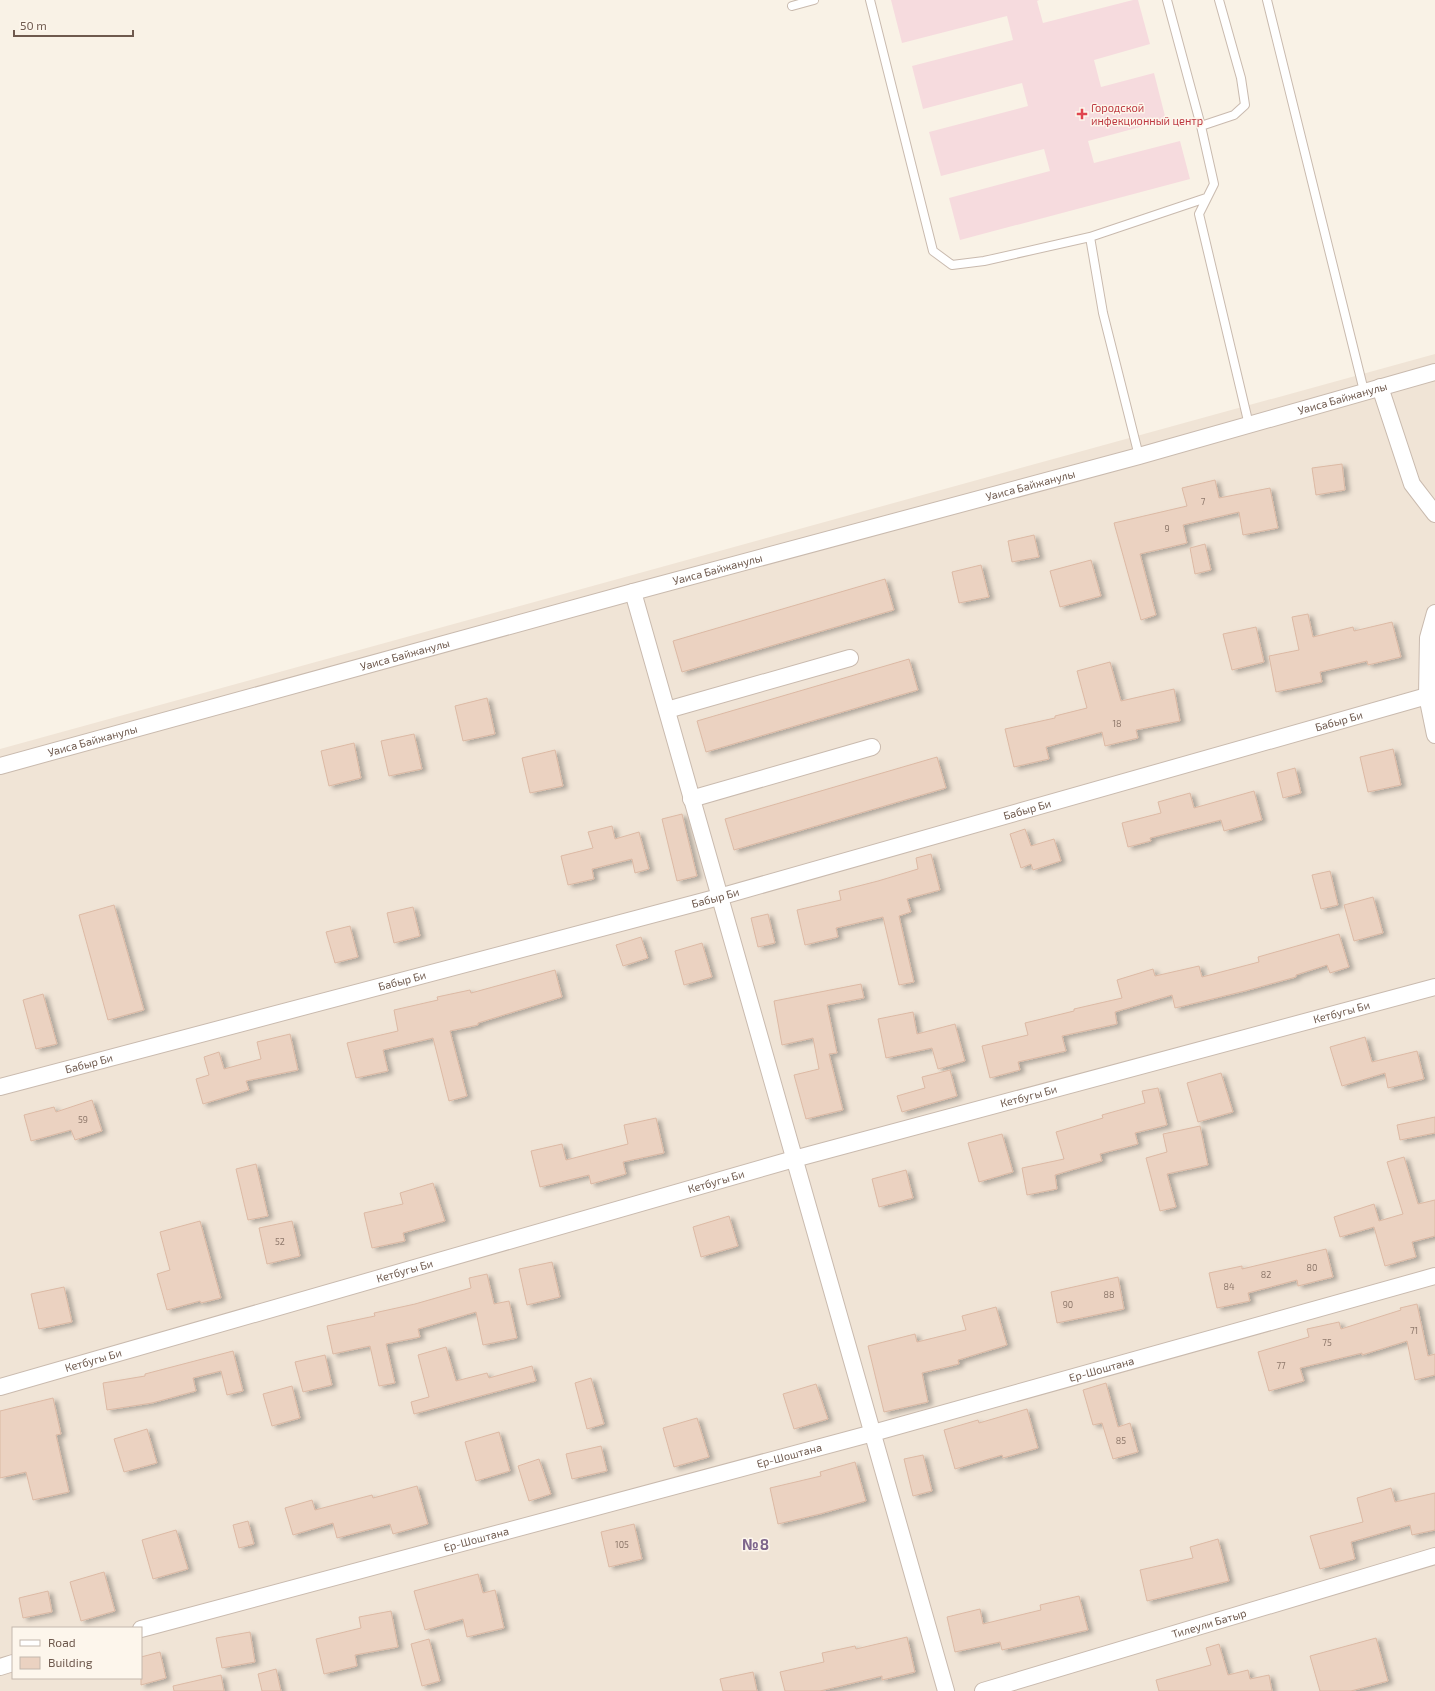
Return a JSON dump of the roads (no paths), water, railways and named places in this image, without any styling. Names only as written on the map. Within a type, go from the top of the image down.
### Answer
[{"type":"street","name":"Уаиса Байжанулы","points":[[0,766],[633,592],[1139,456],[1435,372]]},
{"type":"street","points":[[1380,387],[1412,484],[1435,514]]},
{"type":"street","points":[[633,592],[946,1691]]},
{"type":"street","points":[[1435,613],[1428,638],[1428,696],[1435,735]]},
{"type":"street","points":[[667,710],[850,658]]},
{"type":"street","name":"Бабыр Би","points":[[0,1087],[719,897],[1428,696]]},
{"type":"street","points":[[691,799],[872,747]]},
{"type":"street","name":"Кетбугы Би","points":[[0,1387],[794,1160],[1435,987]]},
{"type":"street","name":"Ер-Шоштана","points":[[142,1629],[873,1433],[1435,1276]]},
{"type":"street","name":"Тилеули Батыр","points":[[983,1691],[1435,1556]]},
{"type":"street","points":[[0,1667],[12,1663]]},
{"type":"lane","points":[[792,6],[814,0]]},
{"type":"lane","points":[[870,0],[933,251],[952,265],[984,261],[1090,237],[1206,198]]},
{"type":"lane","points":[[1167,0],[1201,126],[1214,184],[1199,214],[1249,425]]},
{"type":"lane","points":[[1201,126],[1234,115],[1245,105],[1241,78],[1220,0]]},
{"type":"lane","points":[[1267,0],[1364,391]]},
{"type":"lane","points":[[1090,237],[1103,313],[1139,456]]},
{"type":"place","name":"Городской инфекционный центр","points":[[1082,114]]},
{"type":"district","name":"№8","points":[[756,1545]]}]
